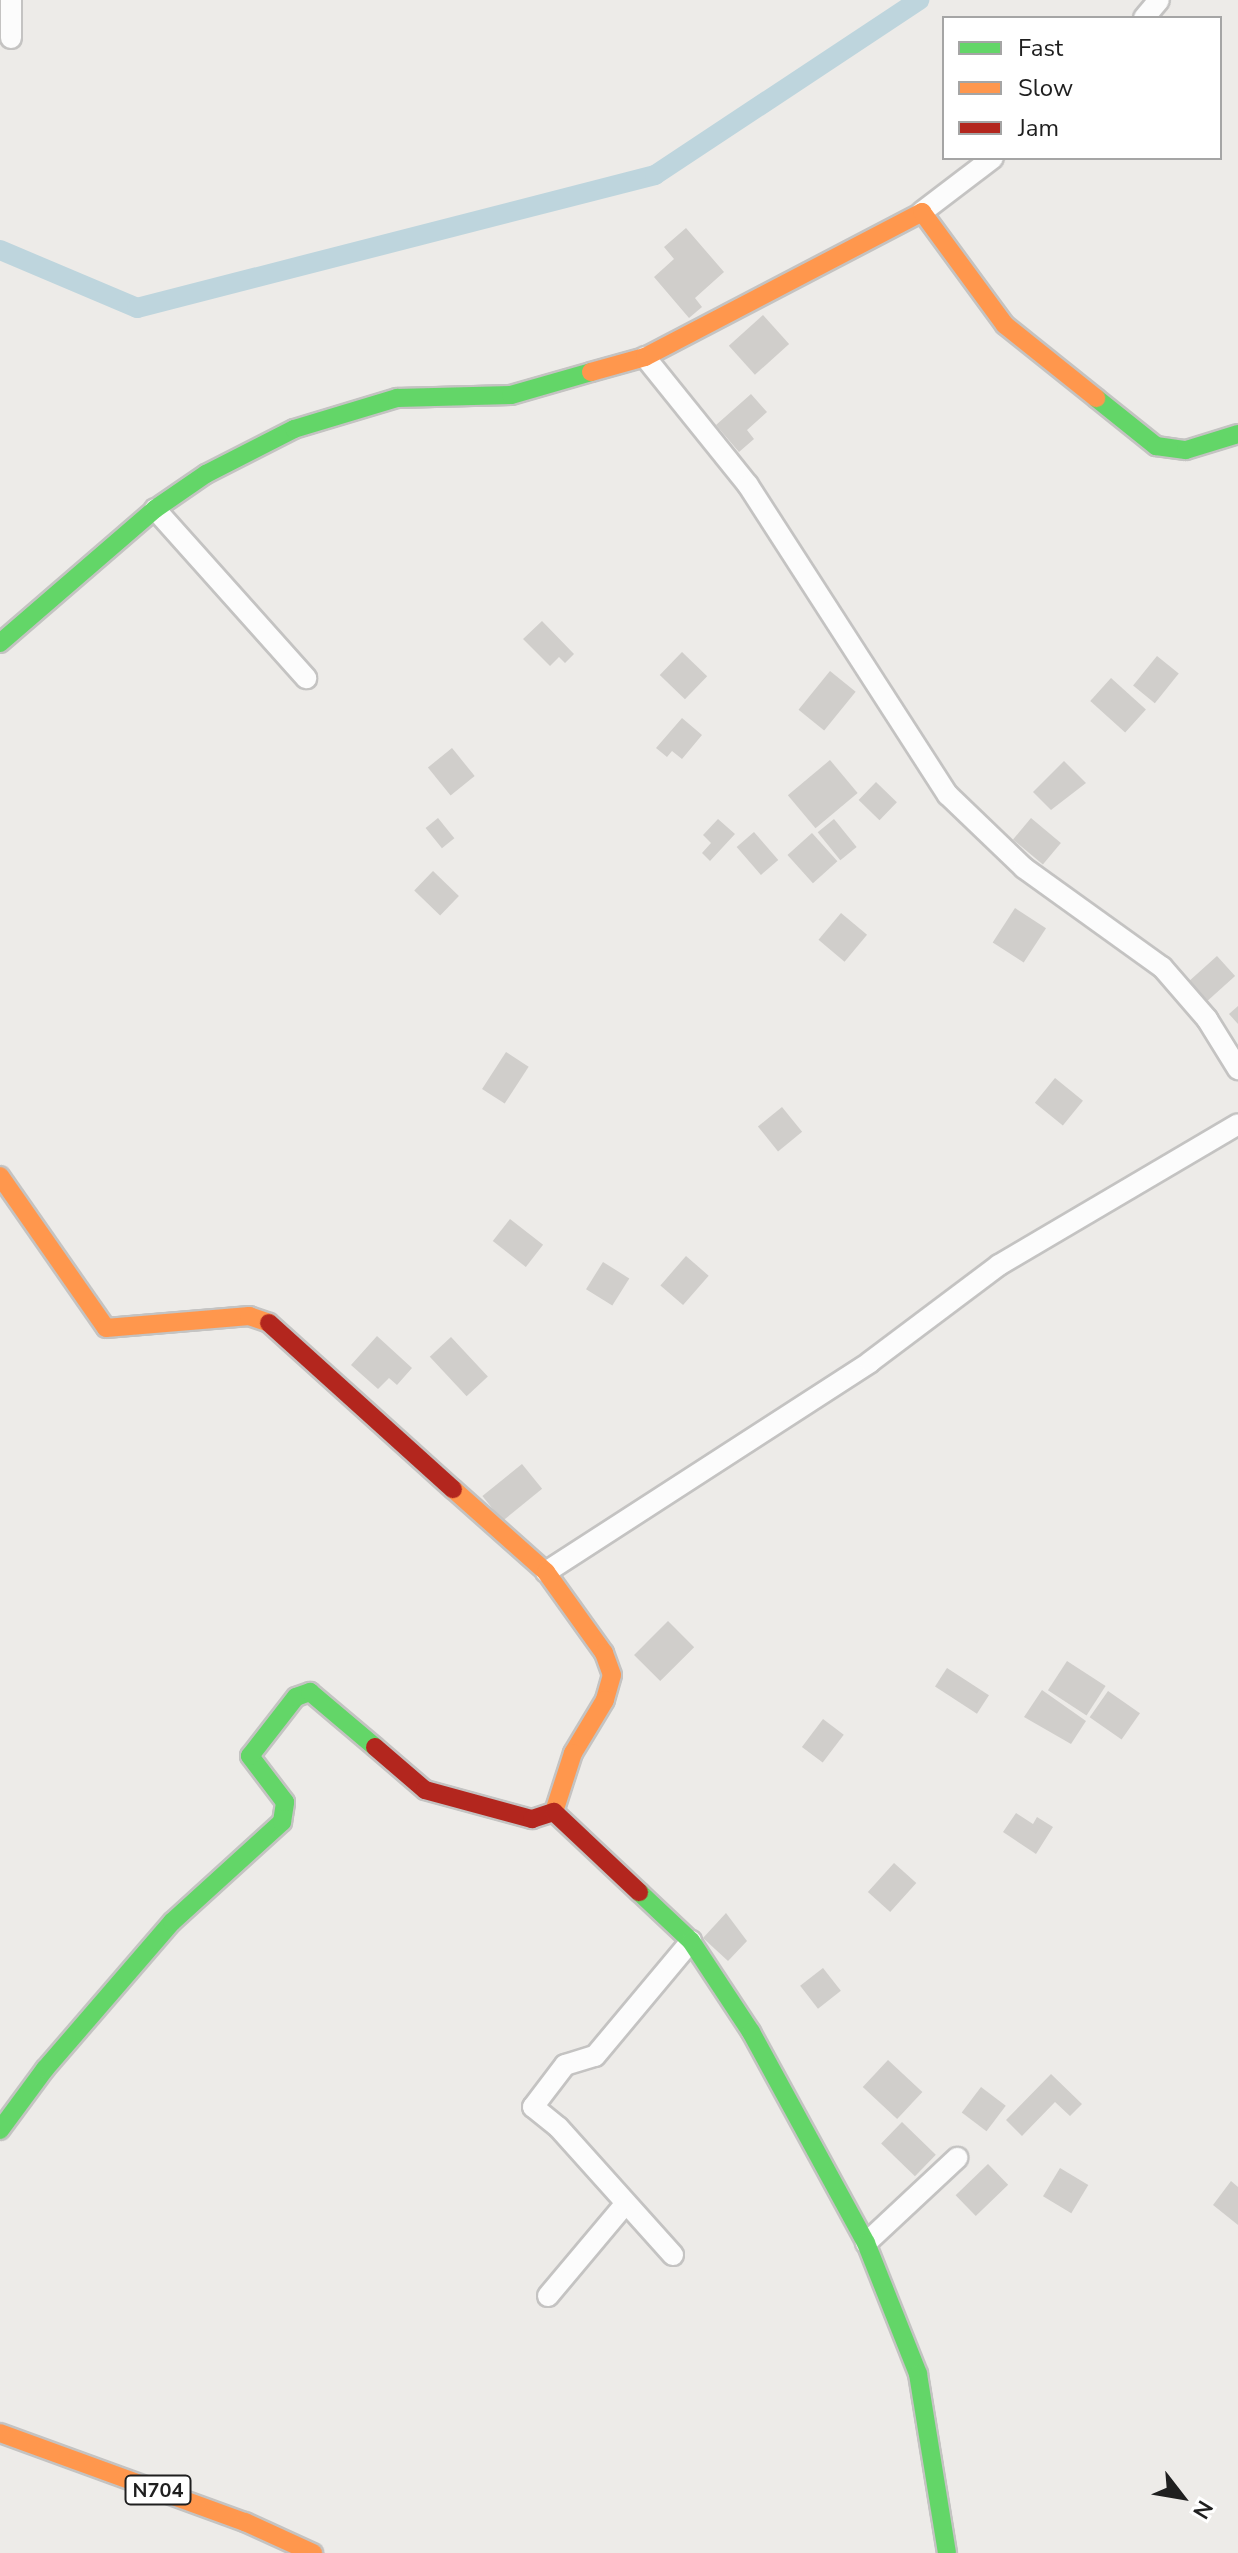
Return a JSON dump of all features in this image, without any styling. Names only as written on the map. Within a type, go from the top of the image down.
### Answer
[{"type":"main road","points":[[0,643],[155,509],[206,474],[294,429],[397,398],[511,395],[645,357],[922,212],[1005,325],[1156,446],[1186,450],[1238,434]]},
{"type":"main road","points":[[0,1176],[106,1328],[249,1316],[267,1321],[546,1572],[604,1653],[612,1675],[605,1700],[573,1753],[554,1812]]},
{"type":"main road","points":[[0,2130],[45,2069],[172,1922],[282,1822],[285,1802],[250,1756],[296,1697],[310,1692],[320,1699],[425,1790],[532,1819],[554,1812]]},
{"type":"main road","points":[[554,1812],[691,1941],[751,2032],[866,2243],[918,2374],[947,2553]]},
{"type":"main road","name":"N704","points":[[0,2433],[245,2522],[313,2553]]},
{"type":"street","points":[[11,0],[11,38]]},
{"type":"street","points":[[1146,16],[1159,0]]},
{"type":"street","points":[[922,212],[990,160]]},
{"type":"street","points":[[645,357],[748,485],[948,795],[1024,868],[1162,967],[1207,1019],[1238,1069]]},
{"type":"street","points":[[155,509],[306,678]]},
{"type":"street","points":[[546,1572],[870,1362],[999,1265],[1238,1124]]},
{"type":"street","points":[[673,2255],[558,2127],[533,2107],[565,2065],[595,2056],[691,1941]]},
{"type":"street","points":[[866,2243],[957,2158]]},
{"type":"street","points":[[548,2296],[626,2203]]},
{"type":"building","points":[[686,228],[724,272],[695,298],[702,307],[689,318],[654,277],[674,259],[664,247]]},
{"type":"building","points":[[763,315],[789,344],[755,375],[729,346]]},
{"type":"building","points":[[751,394],[767,412],[747,430],[754,439],[739,452],[716,425]]},
{"type":"building","points":[[542,621],[574,654],[565,663],[559,657],[550,666],[523,639]]},
{"type":"building","points":[[682,652],[707,676],[685,699],[660,675]]},
{"type":"building","points":[[1157,656],[1179,674],[1155,703],[1133,686]]},
{"type":"building","points":[[830,671],[856,692],[824,731],[799,710]]},
{"type":"building","points":[[1111,678],[1146,709],[1125,732],[1090,701]]},
{"type":"building","points":[[682,718],[702,735],[682,759],[672,751],[667,757],[656,748]]},
{"type":"building","points":[[452,748],[475,776],[451,795],[428,768]]},
{"type":"building","points":[[830,760],[858,793],[816,828],[788,795]]},
{"type":"building","points":[[1064,761],[1086,783],[1051,810],[1033,792]]},
{"type":"building","points":[[876,782],[897,802],[879,820],[859,800]]},
{"type":"building","points":[[438,818],[454,838],[442,848],[426,828]]},
{"type":"building","points":[[1031,818],[1061,843],[1043,865],[1013,839]]},
{"type":"building","points":[[718,819],[735,834],[710,861],[702,853],[711,843],[703,835]]},
{"type":"building","points":[[834,819],[857,847],[840,860],[818,832]]},
{"type":"building","points":[[754,832],[778,860],[761,875],[737,847]]},
{"type":"building","points":[[812,833],[837,861],[813,883],[787,855]]},
{"type":"building","points":[[433,871],[459,896],[440,915],[414,890]]},
{"type":"building","points":[[1015,908],[1046,928],[1024,963],[993,942]]},
{"type":"building","points":[[841,913],[867,935],[845,962],[819,940]]},
{"type":"building","points":[[1217,956],[1235,976],[1208,1001],[1190,981]]},
{"type":"building","points":[[1238,1006],[1238,1024],[1229,1014]]},
{"type":"building","points":[[506,1052],[529,1067],[505,1104],[482,1089]]},
{"type":"building","points":[[1055,1078],[1083,1101],[1063,1126],[1035,1103]]},
{"type":"building","points":[[782,1107],[802,1132],[778,1151],[758,1127]]},
{"type":"building","points":[[510,1219],[543,1245],[526,1267],[493,1241]]},
{"type":"building","points":[[686,1256],[709,1276],[683,1305],[660,1285]]},
{"type":"building","points":[[603,1262],[629,1278],[612,1306],[586,1289]]},
{"type":"building","points":[[377,1336],[412,1368],[397,1385],[389,1378],[378,1389],[351,1365]]},
{"type":"building","points":[[451,1337],[488,1376],[467,1396],[430,1357]]},
{"type":"building","points":[[522,1464],[542,1489],[503,1521],[482,1496]]},
{"type":"building","points":[[668,1621],[694,1647],[660,1681],[634,1655]]},
{"type":"building","points":[[1067,1661],[1106,1686],[1087,1715],[1048,1690]]},
{"type":"building","points":[[947,1668],[989,1695],[977,1714],[935,1686]]},
{"type":"building","points":[[1042,1690],[1086,1721],[1071,1744],[1024,1717]]},
{"type":"building","points":[[1108,1691],[1140,1713],[1122,1740],[1090,1717]]},
{"type":"building","points":[[823,1719],[844,1735],[823,1763],[802,1747]]},
{"type":"building","points":[[1016,1813],[1033,1824],[1037,1817],[1053,1827],[1036,1854],[1003,1832]]},
{"type":"building","points":[[894,1863],[916,1883],[890,1912],[868,1892]]},
{"type":"building","points":[[726,1913],[747,1941],[728,1961],[703,1938]]},
{"type":"building","points":[[823,1968],[841,1991],[818,2009],[800,1986]]},
{"type":"building","points":[[888,2060],[922,2092],[897,2119],[863,2087]]},
{"type":"building","points":[[1051,2074],[1082,2104],[1070,2116],[1055,2102],[1022,2136],[1006,2120]]},
{"type":"building","points":[[981,2087],[1006,2106],[986,2131],[962,2113]]},
{"type":"building","points":[[902,2122],[936,2155],[915,2176],[881,2144]]},
{"type":"building","points":[[988,2164],[1008,2185],[976,2216],[956,2195]]},
{"type":"building","points":[[1060,2168],[1088,2185],[1071,2213],[1043,2196]]},
{"type":"building","points":[[1231,2181],[1238,2187],[1238,2225],[1213,2205]]},
{"type":"waterway","points":[[0,250],[137,308],[655,175],[919,0]]},
{"type":"traffic: fast","points":[[0,643],[155,509],[206,474],[294,429],[397,398],[511,395],[591,372]]},
{"type":"traffic: fast","points":[[1096,398],[1156,446],[1186,450],[1238,434]]},
{"type":"traffic: fast","points":[[0,2130],[45,2069],[172,1922],[282,1822],[285,1802],[250,1756],[296,1697],[310,1692],[375,1747]]},
{"type":"traffic: fast","points":[[639,1892],[691,1941],[751,2032],[866,2243],[918,2374],[947,2553]]},
{"type":"traffic: slow","points":[[591,372],[645,357],[922,212],[1005,325],[1096,398]]},
{"type":"traffic: slow","points":[[0,1176],[106,1328],[249,1316],[269,1323]]},
{"type":"traffic: slow","points":[[453,1489],[546,1572],[604,1653],[612,1675],[605,1700],[573,1753],[554,1812]]},
{"type":"traffic: slow","points":[[0,2433],[245,2522],[313,2553]]},
{"type":"traffic: jam","points":[[269,1323],[453,1489]]},
{"type":"traffic: jam","points":[[375,1747],[425,1790],[532,1819],[554,1812],[639,1892]]}]
